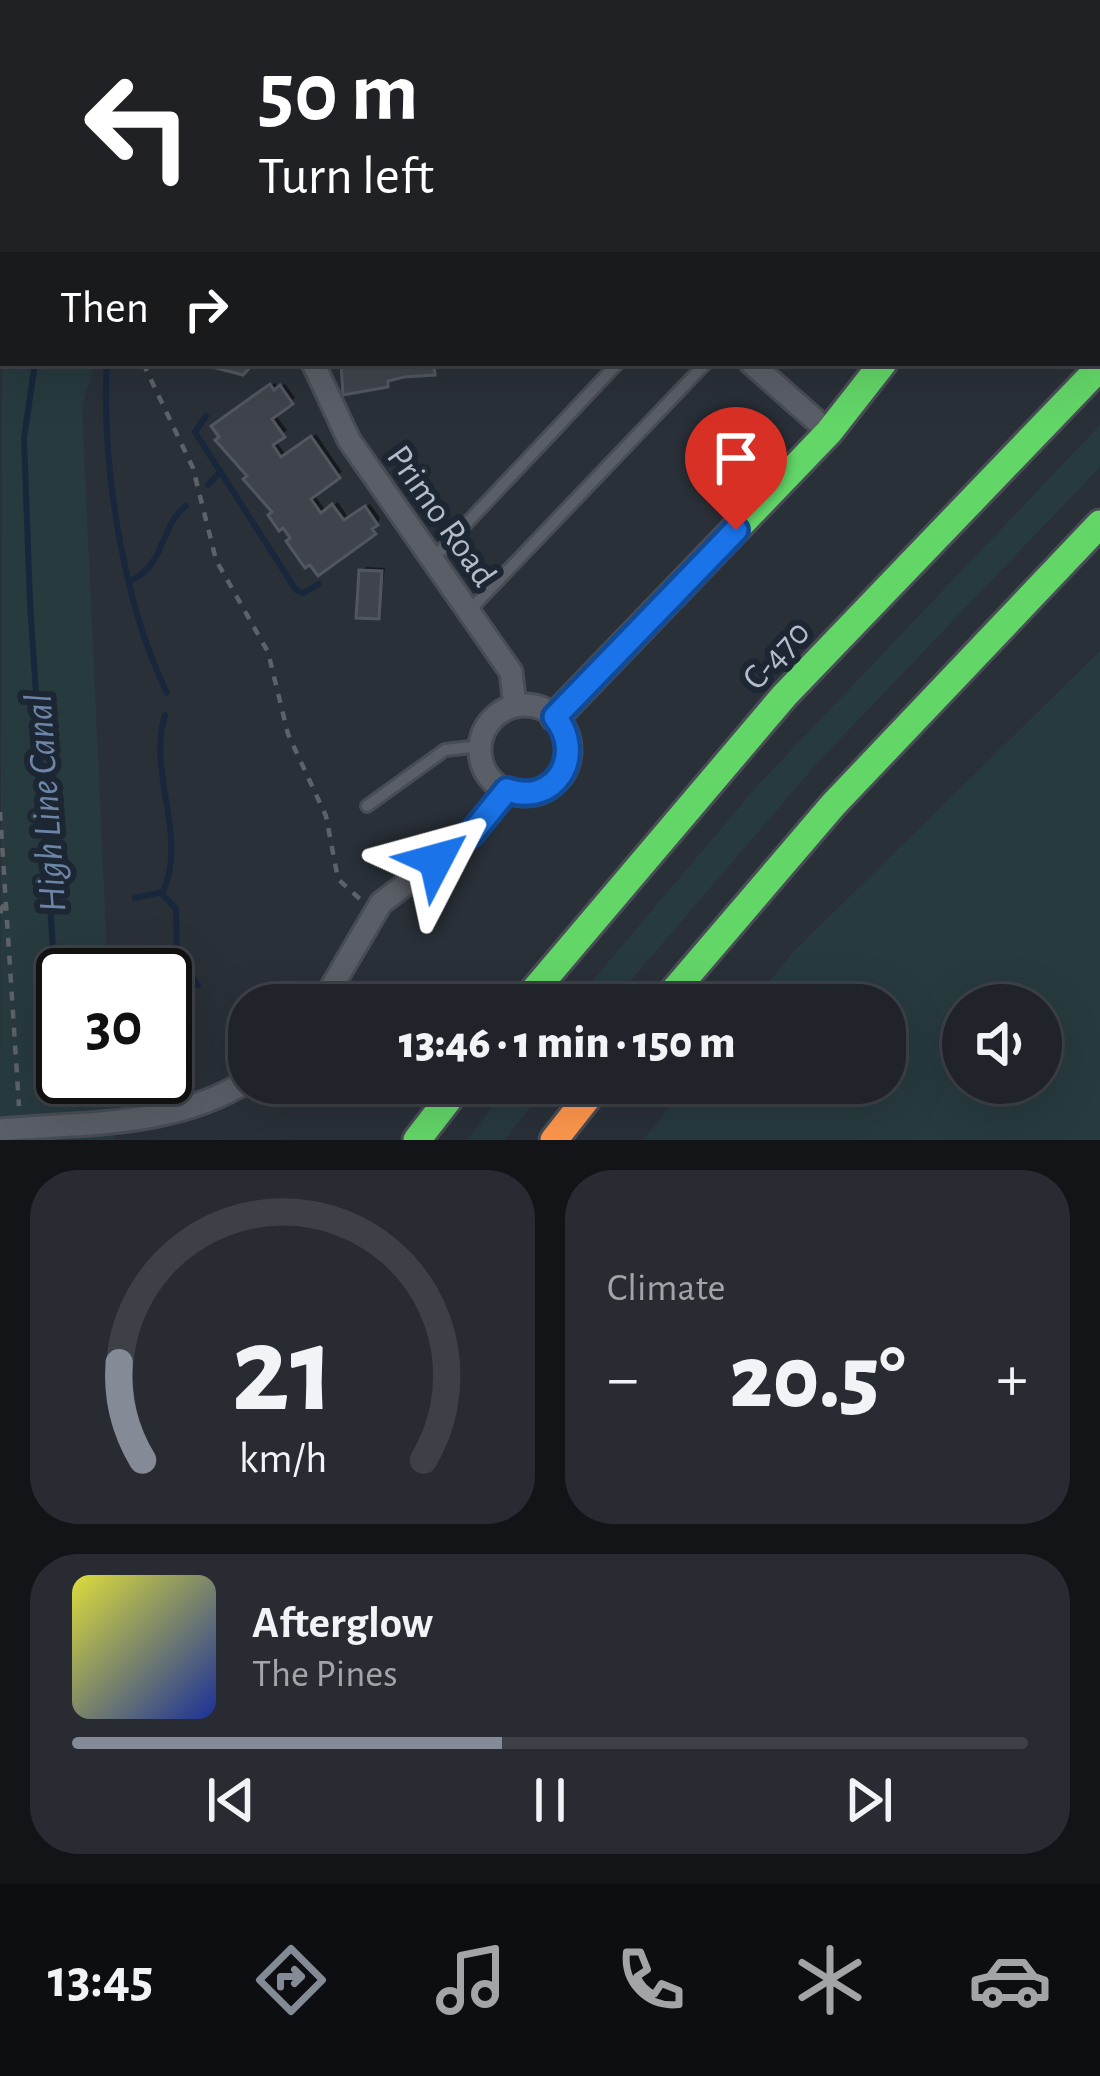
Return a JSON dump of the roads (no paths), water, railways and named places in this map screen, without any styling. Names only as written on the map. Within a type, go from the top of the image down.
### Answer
[{"type":"main road","points":[[555,717],[829,432],[882,366]]},
{"type":"main road","name":"C-470","points":[[540,984],[772,710],[1100,367]]},
{"type":"main road","points":[[680,984],[818,822],[1100,524]]},
{"type":"main road","points":[[417,1140],[445,1104]]},
{"type":"main road","points":[[554,1140],[582,1104]]},
{"type":"street","name":"Primo Road","points":[[314,366],[349,440],[511,672],[515,706]]},
{"type":"street","points":[[754,366],[829,432]]},
{"type":"street","points":[[515,706],[544,709],[555,717],[569,742],[565,771],[542,791],[507,790],[488,776],[480,746],[491,720],[515,706]]},
{"type":"street","points":[[333,984],[381,903],[472,833],[507,790]]},
{"type":"street","points":[[0,1130],[174,1114],[228,1092]]},
{"type":"lane","points":[[434,559],[615,366]]},
{"type":"lane","points":[[470,610],[703,366]]},
{"type":"lane","points":[[367,806],[445,750],[480,746]]},
{"type":"waterway","name":"High Line Canal","points":[[35,366],[24,438],[53,948]]},
{"type":"waterway","points":[[107,366],[108,444],[118,532],[138,618],[167,693]]},
{"type":"waterway","points":[[206,416],[195,432],[296,590],[303,593],[319,584]]},
{"type":"waterway","points":[[208,485],[218,474]]},
{"type":"waterway","points":[[132,580],[151,565],[171,524],[186,506]]},
{"type":"waterway","points":[[135,898],[163,892],[170,870],[161,759],[165,715]]},
{"type":"waterway","points":[[163,895],[176,909],[177,957],[198,985]]}]
